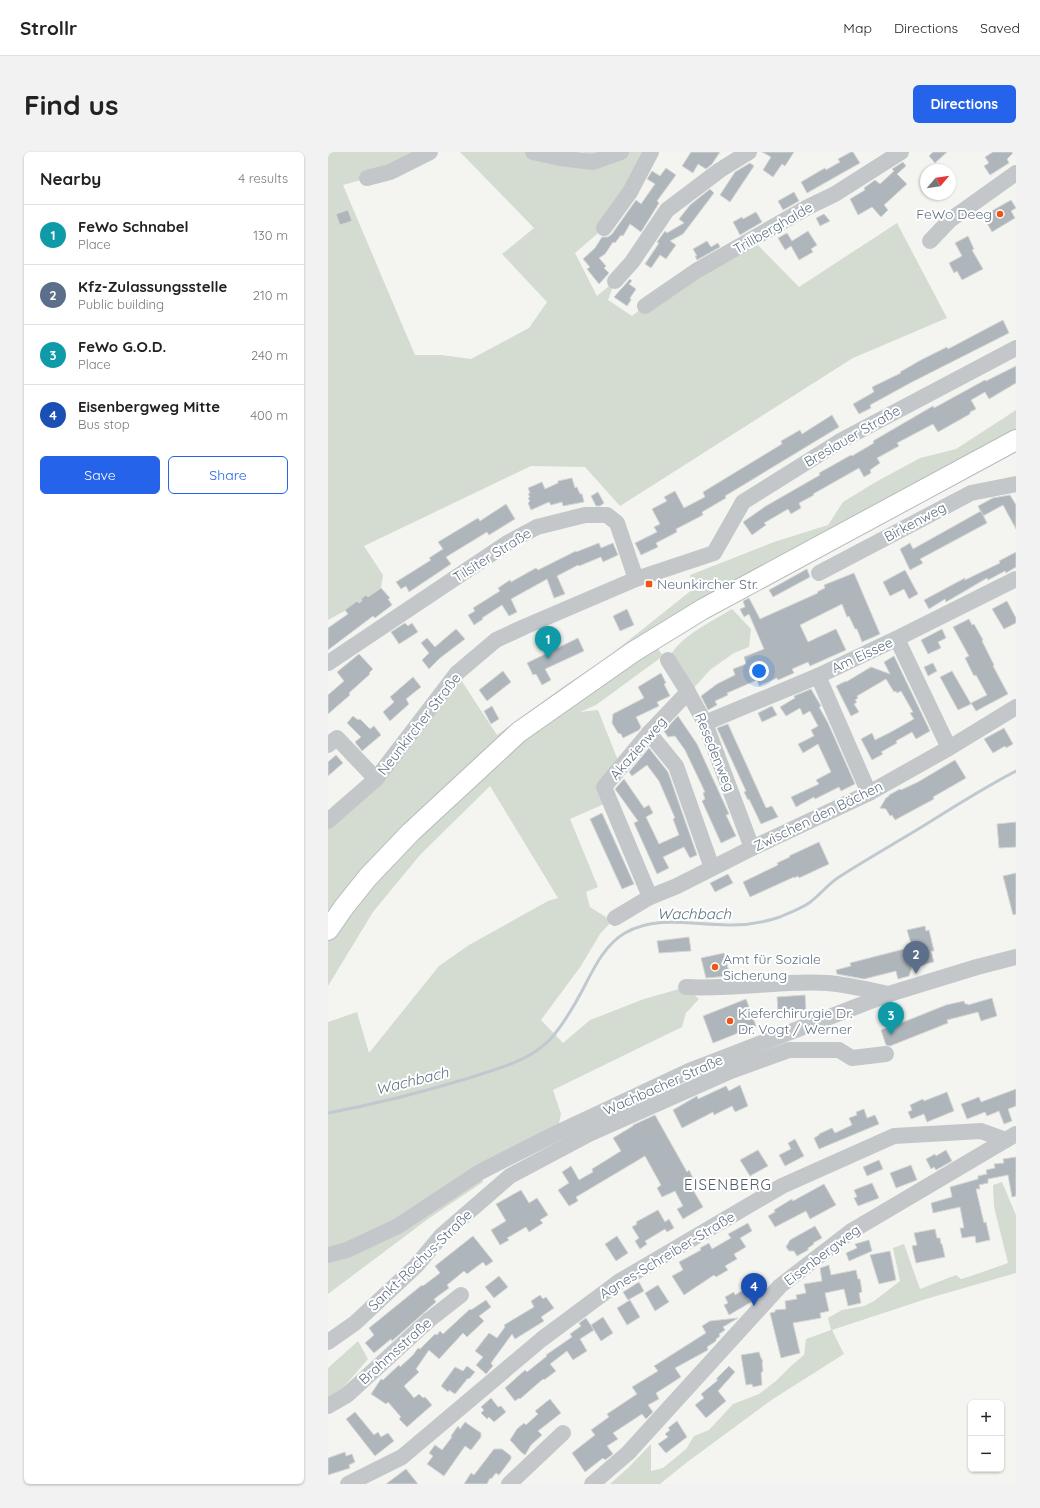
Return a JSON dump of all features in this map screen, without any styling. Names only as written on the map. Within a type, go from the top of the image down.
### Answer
[{"type":"main road","points":[[328,930],[344,906],[368,877],[411,832],[519,732],[633,652],[703,609],[1016,440]]},
{"type":"street","points":[[368,178],[390,172],[430,152]]},
{"type":"street","points":[[533,152],[560,158],[594,162],[621,152]]},
{"type":"street","points":[[604,228],[630,192],[651,152]]},
{"type":"street","points":[[615,281],[632,262],[667,210],[720,170],[749,152]]},
{"type":"street","name":"Trillberghalde","points":[[645,306],[696,271],[808,207],[835,194],[902,152]]},
{"type":"street","points":[[930,242],[950,220],[1016,174]]},
{"type":"street","name":"Breslauer Straße","points":[[714,553],[743,502],[842,440],[1016,348]]},
{"type":"street","name":"Birkenweg","points":[[819,573],[971,493],[1016,484]]},
{"type":"street","name":"Tilsiter Straße","points":[[328,664],[502,547],[537,527],[585,515],[607,515],[617,523],[636,579]]},
{"type":"street","name":"Neunkircher Straße","points":[[328,821],[376,779],[457,673],[496,640],[524,626],[636,579],[714,553]]},
{"type":"street","name":"Am Eissee","points":[[705,723],[818,676],[897,639],[1016,579]]},
{"type":"street","points":[[897,639],[949,748]]},
{"type":"street","name":"Resedenweg","points":[[668,660],[705,723],[752,848]]},
{"type":"street","points":[[818,676],[869,793]]},
{"type":"street","name":"Akazienweg","points":[[650,897],[604,787],[649,733],[688,692]]},
{"type":"street","name":"Zwischen den Bächen","points":[[616,918],[650,897],[678,886],[752,848],[869,793],[949,748],[1016,707]]},
{"type":"street","points":[[649,733],[676,766],[712,868]]},
{"type":"street","points":[[328,745],[337,738],[376,779]]},
{"type":"street","name":"Wachbacher Straße","points":[[328,1255],[347,1250],[398,1226],[480,1172],[557,1133],[690,1071],[889,994],[977,967],[1016,957]]},
{"type":"street","points":[[686,987],[705,988],[760,984],[828,983],[889,994]]},
{"type":"street","name":"Sankt-Rochus-Straße","points":[[328,1340],[355,1323],[416,1266],[442,1235],[510,1176],[589,1134],[731,1071],[789,1050],[839,1050],[852,1058],[886,1054]]},
{"type":"street","name":"Agnes-Schreiber-Straße","points":[[348,1484],[402,1457],[542,1339],[620,1281],[782,1186],[894,1136],[981,1130],[1011,1137]]},
{"type":"street","name":"Eisenbergweg","points":[[592,1484],[628,1453],[780,1286],[850,1232],[1011,1137]]},
{"type":"street","name":"Brahmsstraße","points":[[328,1406],[346,1395],[429,1320],[460,1295]]},
{"type":"street","points":[[509,1484],[563,1433]]},
{"type":"shaded area","points":[[328,152],[429,152],[390,172],[343,185],[415,355],[441,355],[471,359],[529,328],[547,302],[502,254],[534,228],[460,152],[565,152],[577,156],[584,152],[596,152],[596,154],[651,152],[604,228],[575,253],[597,296],[615,281],[608,300],[632,316],[645,306],[752,239],[799,287],[897,223],[947,318],[853,358],[620,506],[585,467],[531,466],[364,546],[383,575],[381,588],[359,603],[328,620]]},
{"type":"shaded area","points":[[1016,410],[1016,429],[698,601],[645,634],[349,886],[328,911],[328,829],[394,768],[461,680],[497,735],[567,684],[604,660],[693,589],[690,575],[774,542],[828,525],[843,502],[874,483],[920,458],[956,449]]},
{"type":"shaded area","points":[[732,609],[751,629],[749,647],[734,653],[710,670],[691,691],[668,660],[673,651],[687,637]]},
{"type":"shaded area","points":[[652,640],[663,656],[596,705],[580,712],[598,710],[619,763],[604,787],[611,801],[570,819],[598,887],[586,892],[590,907],[612,921],[600,934],[581,966],[541,1020],[563,1043],[590,1020],[644,999],[686,987],[699,999],[686,1013],[682,1027],[553,1090],[561,1114],[557,1133],[481,1172],[483,1182],[428,1219],[328,1294],[328,1022],[357,1012],[369,1053],[439,966],[469,945],[548,901],[558,898],[490,786],[420,855],[373,912],[328,986],[328,930],[501,750]]},
{"type":"shaded area","points":[[1002,1182],[1016,1215],[1016,1273],[926,1299],[832,1330],[844,1354],[773,1399],[660,1484],[610,1484],[651,1444],[651,1471],[663,1468],[686,1449],[694,1436],[709,1430],[733,1404],[759,1394],[777,1380],[804,1355],[806,1339],[831,1330],[828,1318],[842,1310],[864,1306],[874,1301],[900,1281],[893,1248],[904,1244],[920,1289],[956,1275],[961,1279],[1008,1263],[994,1207],[993,1185]]},
{"type":"shaded area","points":[[358,1341],[368,1359],[337,1395],[328,1399],[328,1368]]},
{"type":"building","points":[[691,152],[720,152],[712,164],[706,169],[698,164],[693,173],[682,166]]},
{"type":"building","points":[[762,152],[794,152],[785,166],[782,164],[773,177],[763,170],[771,157]]},
{"type":"building","points":[[853,152],[860,163],[807,193],[801,182],[825,168],[826,170],[840,162],[838,159]]},
{"type":"building","points":[[933,152],[947,152],[935,163],[929,156]]},
{"type":"building","points":[[993,152],[1014,152],[1007,159],[1009,163],[990,175],[984,166],[989,163],[985,157]]},
{"type":"building","points":[[903,162],[906,166],[897,174],[907,184],[884,205],[888,210],[881,217],[872,207],[858,215],[850,199],[865,190],[864,188],[875,180],[880,184],[894,171],[892,169]]},
{"type":"building","points":[[750,163],[754,166],[730,202],[720,195],[735,172]]},
{"type":"building","points":[[666,168],[676,175],[657,201],[659,203],[641,232],[630,224],[623,236],[621,235],[615,243],[613,242],[605,254],[599,258],[606,266],[604,268],[609,273],[599,284],[587,269],[590,267],[583,259],[595,248],[602,237],[608,237],[612,234],[636,200],[641,204],[655,184],[647,179],[652,171],[660,176]]},
{"type":"building","points":[[710,189],[714,193],[683,234],[670,241],[676,245],[666,259],[660,255],[651,268],[645,264],[665,231],[667,233],[684,223],[679,219],[690,205]]},
{"type":"building","points":[[794,192],[799,201],[783,210],[778,201]]},
{"type":"building","name":"FeWo Deeg","points":[[1011,200],[1016,208],[1011,211],[1015,218],[992,232],[983,216]]},
{"type":"building","points":[[348,210],[352,221],[340,225],[336,214]]},
{"type":"building","points":[[756,212],[762,222],[740,235],[733,222],[742,217],[743,219]]},
{"type":"building","points":[[824,214],[830,221],[820,226],[816,218]]},
{"type":"building","points":[[808,231],[817,245],[811,249],[813,252],[799,260],[791,246],[785,250],[778,238],[787,233],[792,241]]},
{"type":"building","points":[[968,236],[974,249],[972,250],[983,269],[962,280],[957,271],[954,273],[949,263],[962,256],[955,243]]},
{"type":"building","points":[[707,241],[711,247],[718,243],[720,247],[697,260],[695,256],[697,256],[693,249]]},
{"type":"building","points":[[630,279],[632,281],[629,284],[636,289],[627,306],[614,297]]},
{"type":"building","points":[[1003,320],[1009,333],[912,382],[870,405],[871,408],[859,414],[853,404],[874,392],[872,387],[901,373],[900,372],[921,360],[947,347],[948,349]]},
{"type":"building","points":[[1016,366],[1016,383],[989,399],[985,392],[971,400],[976,409],[938,432],[933,424],[897,443],[899,446],[877,458],[880,463],[870,470],[871,473],[864,477],[859,468],[799,503],[801,508],[791,514],[788,509],[764,523],[766,525],[752,535],[743,522],[766,506],[820,475],[819,473],[851,455],[852,456],[874,443],[873,441],[933,406],[934,408],[985,380],[986,381]]},
{"type":"building","points":[[832,415],[839,427],[725,496],[726,498],[702,512],[703,515],[676,529],[677,532],[656,543],[658,547],[641,555],[635,543],[657,532],[654,527],[660,524],[652,509],[667,501],[664,497],[675,491],[684,508],[705,497],[703,492],[782,444],[781,441],[800,430],[802,434]]},
{"type":"building","points":[[572,478],[575,488],[577,487],[580,494],[582,494],[584,502],[563,506],[562,502],[551,505],[549,502],[531,510],[528,503],[530,501],[528,498],[530,497],[528,494],[530,493],[528,488],[542,482],[545,489],[558,483],[558,481]]},
{"type":"building","points":[[598,492],[604,503],[600,506],[596,506],[591,496]]},
{"type":"building","points":[[1010,495],[1016,505],[1016,529],[1003,505],[983,516],[978,506],[993,498]]},
{"type":"building","points":[[506,504],[515,519],[489,535],[487,532],[446,557],[451,564],[409,592],[406,586],[401,589],[396,582],[431,560],[429,558],[443,549],[438,542],[478,518],[480,521]]},
{"type":"building","points":[[981,511],[987,523],[920,559],[923,563],[910,570],[900,549],[910,543],[913,549]]},
{"type":"building","points":[[599,543],[601,548],[613,543],[618,555],[603,562],[601,557],[579,566],[578,565],[557,576],[565,594],[554,598],[547,579],[511,599],[517,612],[509,616],[502,605],[474,625],[468,615],[475,611],[473,608],[500,591],[498,588],[510,580],[511,582],[536,568],[538,570],[576,551]]},
{"type":"building","points":[[1016,552],[1016,567],[1006,573],[1005,571],[988,580],[987,578],[946,602],[945,599],[929,609],[924,600],[965,578],[965,580],[1000,563],[999,561]]},
{"type":"building","points":[[807,569],[810,577],[773,597],[769,590]]},
{"type":"building","points":[[905,570],[918,594],[909,599],[904,589],[890,596],[883,582]]},
{"type":"building","points":[[854,573],[880,634],[862,642],[857,629],[855,629],[849,616],[847,617],[842,604],[800,625],[808,642],[836,629],[846,650],[810,666],[808,662],[792,669],[794,673],[778,680],[777,678],[759,686],[757,680],[727,693],[728,695],[715,701],[717,705],[708,710],[701,696],[717,684],[735,675],[733,669],[746,664],[744,657],[764,649],[749,614],[744,617],[740,609],[745,607],[743,601],[749,598],[760,619],[818,593],[817,592],[825,588],[824,585]]},
{"type":"building","points":[[381,588],[390,598],[388,599],[392,605],[375,618],[373,616],[328,650],[328,628],[348,614],[345,610],[357,601],[359,603],[362,601],[361,599],[366,595],[368,597]]},
{"type":"building","points":[[1007,601],[1016,618],[1016,623],[1004,629],[992,609]]},
{"type":"building","points":[[627,609],[634,625],[620,631],[613,616]]},
{"type":"building","points":[[969,619],[972,625],[974,624],[983,640],[982,641],[994,665],[993,666],[1008,694],[976,711],[971,703],[987,695],[976,675],[974,676],[965,658],[969,656],[953,627]]},
{"type":"building","points":[[405,623],[408,626],[412,623],[418,632],[399,644],[391,632]]},
{"type":"building","points":[[456,629],[465,639],[440,658],[429,669],[422,660],[429,653],[421,643],[427,638],[435,647]]},
{"type":"building","points":[[942,629],[946,638],[938,642],[941,648],[928,654],[921,640]]},
{"type":"building","points":[[578,638],[584,651],[545,669],[551,680],[542,685],[536,674],[533,675],[527,663]]},
{"type":"building","points":[[359,654],[373,669],[369,673],[370,674],[349,693],[350,695],[328,714],[328,695],[344,681],[337,672]]},
{"type":"building","points":[[894,656],[930,731],[916,739],[912,732],[896,741],[897,743],[881,752],[883,754],[872,760],[861,739],[872,733],[875,740],[891,732],[914,719],[910,713],[913,712],[901,691],[897,693],[896,691],[894,692],[886,679],[857,696],[858,698],[855,700],[857,702],[854,704],[859,712],[851,716],[836,686],[846,682],[871,667],[890,674],[884,662]]},
{"type":"building","points":[[933,663],[937,671],[928,676],[924,667]]},
{"type":"building","points":[[503,671],[511,682],[487,701],[479,690]]},
{"type":"building","points":[[952,671],[971,704],[958,710],[940,677]]},
{"type":"building","points":[[661,673],[666,683],[664,684],[670,696],[657,702],[659,706],[636,717],[641,727],[639,730],[623,738],[612,723],[613,714],[644,698],[638,687]]},
{"type":"building","points":[[413,677],[421,687],[406,699],[409,704],[390,721],[383,712],[394,702],[390,697]]},
{"type":"building","points":[[811,689],[821,706],[819,707],[828,723],[855,784],[841,791],[839,787],[815,799],[814,797],[796,807],[791,797],[819,784],[816,780],[831,772],[818,744],[803,753],[798,744],[814,736],[811,730],[818,726],[810,711],[803,715],[800,708],[786,716],[780,707],[795,698],[794,696]]},
{"type":"building","points":[[492,706],[499,719],[491,724],[484,711]]},
{"type":"building","points":[[772,706],[777,715],[762,722],[758,713]]},
{"type":"building","points":[[353,716],[358,720],[360,719],[370,729],[374,726],[381,735],[362,751],[355,742],[361,737],[347,723]]},
{"type":"building","points":[[678,716],[697,744],[729,814],[726,815],[736,836],[721,843],[702,801],[705,799],[703,793],[705,792],[685,750],[675,736],[668,737],[664,731]]},
{"type":"building","points":[[728,724],[766,808],[772,806],[778,817],[761,824],[749,799],[748,800],[744,792],[746,791],[717,728]]},
{"type":"building","points":[[1004,728],[1013,744],[1006,748],[1005,746],[993,753],[984,739]]},
{"type":"building","points":[[649,748],[668,772],[697,855],[690,858],[684,847],[663,857],[669,868],[657,874],[634,823],[638,821],[615,789],[624,779],[644,808],[649,805],[653,813],[646,817],[659,844],[679,835],[673,819],[675,818],[659,781],[647,765],[632,776],[629,772]]},
{"type":"building","points":[[336,755],[343,763],[328,776],[328,762]]},
{"type":"building","points":[[955,760],[966,778],[933,797],[934,799],[895,820],[892,815],[890,816],[886,809],[880,808],[889,795],[918,782]]},
{"type":"building","points":[[602,813],[634,884],[622,889],[590,819]]},
{"type":"building","points":[[1016,822],[1016,847],[999,848],[997,824]]},
{"type":"building","points":[[819,842],[829,864],[799,878],[798,876],[794,877],[750,897],[743,882],[778,865],[777,863],[790,857],[789,856]]},
{"type":"building","points":[[1016,873],[1016,914],[1013,915],[1003,876]]},
{"type":"building","points":[[728,874],[733,883],[715,892],[710,883]]},
{"type":"building","points":[[925,926],[926,931],[929,930],[934,951],[931,951],[934,962],[912,967],[909,976],[898,979],[896,971],[864,979],[837,974],[836,970],[851,966],[850,963],[912,947],[907,930]]},
{"type":"building","points":[[689,937],[691,951],[659,953],[657,941]]},
{"type":"building","name":"Amt für Soziale Sicherung","points":[[724,953],[730,976],[706,978],[701,958]]},
{"type":"building","points":[[805,995],[806,1010],[778,1012],[777,997]]},
{"type":"building","points":[[992,998],[997,1016],[981,1021],[978,1012],[947,1020],[948,1023],[890,1046],[886,1045],[881,1030],[946,1005],[964,1001],[965,1004],[968,1005]]},
{"type":"building","name":"Kieferchirurgie Dr. Dr. Vogt / Werner","points":[[746,999],[756,1026],[713,1043],[703,1016]]},
{"type":"building","points":[[740,1085],[748,1106],[735,1112],[732,1106],[714,1115],[713,1112],[682,1128],[673,1110],[697,1096],[698,1099],[726,1086],[729,1091]]},
{"type":"building","points":[[1016,1089],[1016,1106],[1008,1109],[1012,1121],[1004,1124],[999,1111],[987,1116],[985,1112],[967,1119],[961,1104],[979,1097],[981,1102]]},
{"type":"building","points":[[947,1092],[954,1111],[927,1122],[924,1114],[911,1119],[908,1112],[912,1110],[910,1105],[923,1099],[924,1101]]},
{"type":"building","points":[[864,1109],[867,1118],[875,1115],[879,1124],[819,1149],[814,1138],[832,1128],[835,1133],[852,1125],[849,1118],[857,1115],[856,1112]]},
{"type":"building","points":[[655,1115],[687,1172],[689,1170],[694,1180],[689,1183],[703,1207],[683,1219],[677,1209],[683,1206],[675,1191],[662,1197],[657,1188],[661,1185],[645,1156],[576,1197],[578,1201],[569,1206],[558,1190],[569,1183],[562,1172],[571,1166],[579,1180],[593,1172],[592,1169],[621,1151],[613,1138],[633,1125]]},
{"type":"building","points":[[795,1139],[804,1156],[785,1166],[779,1155],[791,1149],[788,1143]]},
{"type":"building","points":[[758,1150],[768,1166],[750,1176],[740,1160]]},
{"type":"building","points":[[946,1150],[952,1161],[936,1170],[934,1167],[931,1169],[926,1159],[935,1154],[936,1156]]},
{"type":"building","points":[[1016,1157],[1016,1196],[1012,1197],[1008,1175],[988,1179],[988,1183],[979,1185],[980,1189],[976,1189],[984,1223],[986,1222],[990,1240],[976,1243],[975,1236],[962,1238],[960,1228],[964,1228],[960,1207],[933,1213],[931,1203],[952,1197],[950,1187],[978,1179],[978,1176],[987,1174],[986,1170],[995,1168],[994,1164],[1004,1163],[1003,1159]]},
{"type":"building","points":[[879,1160],[883,1169],[867,1176],[863,1167]]},
{"type":"building","points":[[911,1165],[917,1180],[896,1188],[890,1173]]},
{"type":"building","points":[[872,1183],[879,1198],[858,1206],[854,1198],[857,1197],[854,1190]]},
{"type":"building","points":[[824,1184],[836,1205],[810,1219],[806,1211],[775,1227],[768,1216],[775,1212],[774,1210],[792,1199],[793,1201]]},
{"type":"building","points":[[521,1190],[529,1203],[537,1198],[548,1215],[540,1220],[543,1223],[529,1232],[526,1227],[507,1238],[509,1240],[500,1245],[491,1230],[506,1221],[496,1204]]},
{"type":"building","points":[[658,1210],[665,1222],[669,1219],[674,1228],[667,1232],[665,1229],[645,1241],[647,1244],[640,1249],[635,1241],[639,1238],[632,1227],[637,1224],[636,1222]]},
{"type":"building","points":[[748,1223],[752,1231],[740,1238],[746,1247],[734,1254],[737,1259],[725,1266],[728,1270],[716,1277],[714,1275],[684,1295],[672,1276],[683,1270],[679,1262],[701,1250],[700,1248],[709,1243],[712,1249],[731,1238],[728,1234]]},
{"type":"building","points":[[815,1226],[822,1238],[813,1243],[814,1244],[808,1248],[808,1250],[797,1256],[794,1251],[789,1251],[786,1247],[790,1240]]},
{"type":"building","points":[[935,1229],[937,1238],[940,1238],[945,1257],[916,1263],[912,1246],[917,1245],[914,1233]]},
{"type":"building","points":[[473,1236],[493,1261],[486,1266],[483,1262],[467,1274],[464,1271],[447,1285],[449,1288],[434,1299],[436,1302],[392,1341],[391,1339],[374,1353],[365,1343],[374,1335],[369,1328],[422,1285],[423,1286],[440,1273],[435,1266]]},
{"type":"building","points":[[617,1236],[628,1253],[616,1261],[605,1244]]},
{"type":"building","points":[[869,1240],[872,1251],[849,1261],[846,1253],[857,1248],[855,1244]]},
{"type":"building","points":[[890,1251],[896,1280],[879,1284],[870,1255]]},
{"type":"building","points":[[829,1265],[831,1275],[856,1270],[858,1279],[860,1279],[862,1292],[859,1293],[861,1303],[848,1306],[844,1289],[825,1293],[829,1311],[820,1313],[821,1318],[793,1323],[800,1353],[781,1358],[770,1313],[775,1312],[775,1310],[786,1309],[785,1301],[797,1299],[796,1295],[806,1293],[804,1284],[822,1281],[820,1268]]},
{"type":"building","points":[[499,1276],[508,1287],[494,1298],[485,1287]]},
{"type":"building","points":[[639,1282],[644,1291],[628,1300],[623,1292]]},
{"type":"building","points":[[658,1285],[669,1302],[655,1311],[645,1293]]},
{"type":"building","points":[[750,1286],[756,1296],[750,1299],[751,1302],[729,1315],[724,1305],[728,1303],[725,1297],[734,1292],[735,1295]]},
{"type":"building","points":[[540,1295],[543,1299],[546,1297],[554,1308],[541,1317],[544,1321],[515,1339],[512,1334],[491,1363],[493,1366],[486,1374],[476,1365],[483,1357],[475,1351],[489,1333],[497,1338],[505,1327],[504,1325],[534,1307],[531,1301]]},
{"type":"building","points":[[486,1300],[491,1307],[479,1316],[484,1321],[467,1337],[463,1333],[439,1359],[429,1350],[416,1369],[419,1372],[404,1386],[414,1398],[419,1394],[423,1398],[425,1397],[432,1405],[407,1427],[399,1419],[401,1417],[388,1402],[386,1404],[371,1394],[381,1379],[383,1380],[399,1365],[400,1367],[418,1348],[420,1349],[435,1334],[437,1335],[440,1331],[443,1334],[470,1309],[471,1310]]},
{"type":"building","points":[[630,1300],[640,1317],[627,1325],[617,1308]]},
{"type":"building","points":[[603,1317],[613,1333],[601,1341],[591,1325]]},
{"type":"building","points":[[586,1318],[594,1330],[580,1339],[587,1351],[573,1360],[567,1351],[550,1364],[556,1371],[544,1380],[543,1379],[520,1399],[519,1398],[515,1401],[505,1388],[525,1370],[527,1372],[547,1356],[546,1355],[572,1337],[570,1334],[581,1326],[579,1323]]},
{"type":"building","points":[[738,1318],[723,1327],[725,1330],[719,1334],[720,1336],[716,1339],[716,1341],[707,1347],[708,1350],[675,1368],[681,1377],[656,1393],[659,1399],[648,1405],[653,1412],[646,1419],[642,1414],[613,1433],[618,1439],[607,1446],[613,1454],[605,1460],[603,1458],[585,1472],[572,1453],[595,1435],[591,1430],[609,1417],[607,1414],[637,1394],[632,1387],[658,1371],[654,1366],[706,1333],[702,1326],[710,1321]]},
{"type":"building","points":[[759,1352],[763,1361],[763,1371],[761,1373],[762,1385],[753,1387],[752,1384],[746,1385],[741,1355]]},
{"type":"building","points":[[467,1366],[475,1372],[455,1394],[449,1390],[448,1392],[441,1386],[455,1367],[463,1371]]},
{"type":"building","points":[[729,1366],[735,1372],[718,1391],[726,1401],[706,1418],[695,1405],[704,1398],[701,1394],[718,1380],[716,1379]]},
{"type":"building","points":[[491,1398],[498,1407],[501,1406],[506,1412],[494,1422],[489,1417],[487,1419],[481,1413],[484,1410],[481,1407]]},
{"type":"building","points":[[550,1399],[561,1413],[538,1431],[542,1435],[531,1445],[525,1455],[510,1440],[517,1429],[524,1423],[526,1425],[538,1414],[535,1411]]},
{"type":"building","points":[[355,1412],[374,1435],[378,1432],[381,1437],[388,1433],[394,1441],[375,1456],[346,1419]]},
{"type":"building","points":[[677,1421],[687,1437],[666,1453],[658,1444],[668,1437],[665,1434],[670,1430],[668,1428]]},
{"type":"building","points":[[465,1422],[481,1433],[481,1437],[471,1450],[465,1446],[444,1476],[427,1464],[433,1456],[429,1453],[435,1445],[442,1450],[458,1426],[460,1429]]},
{"type":"building","points":[[494,1449],[502,1449],[511,1456],[511,1459],[499,1475],[496,1473],[491,1479],[490,1478],[487,1484],[464,1484],[471,1473],[474,1475]]},
{"type":"building","points":[[345,1452],[346,1456],[352,1454],[355,1462],[349,1465],[350,1468],[328,1475],[328,1458]]},
{"type":"building","points":[[406,1469],[418,1484],[386,1484]]},
{"type":"waterway","name":"Wachbach","points":[[328,1113],[382,1102],[434,1088],[493,1070],[526,1057],[542,1047],[554,1035],[573,1008],[605,951],[625,933],[638,927],[664,922],[738,925],[762,922],[780,917],[806,905],[831,883],[867,859],[978,792],[1016,771]]},
{"type":"place","name":"FeWo Deeg","points":[[1000,214]]},
{"type":"place","name":"Neunkircher Str.","points":[[649,584]]},
{"type":"place","name":"FeWo Schnabel","points":[[548,659]]},
{"type":"place","name":"Amt für Soziale Sicherung","points":[[715,967]]},
{"type":"place","name":"Kfz-Zulassungsstelle","points":[[916,974]]},
{"type":"place","name":"Kieferchirurgie Dr. Dr. Vogt / Werner","points":[[730,1021]]},
{"type":"place","name":"FeWo G.O.D.","points":[[891,1035]]},
{"type":"place","name":"Eisenbergweg Mitte","points":[[754,1306]]},
{"type":"district","name":"EISENBERG","points":[[728,1185]]}]
